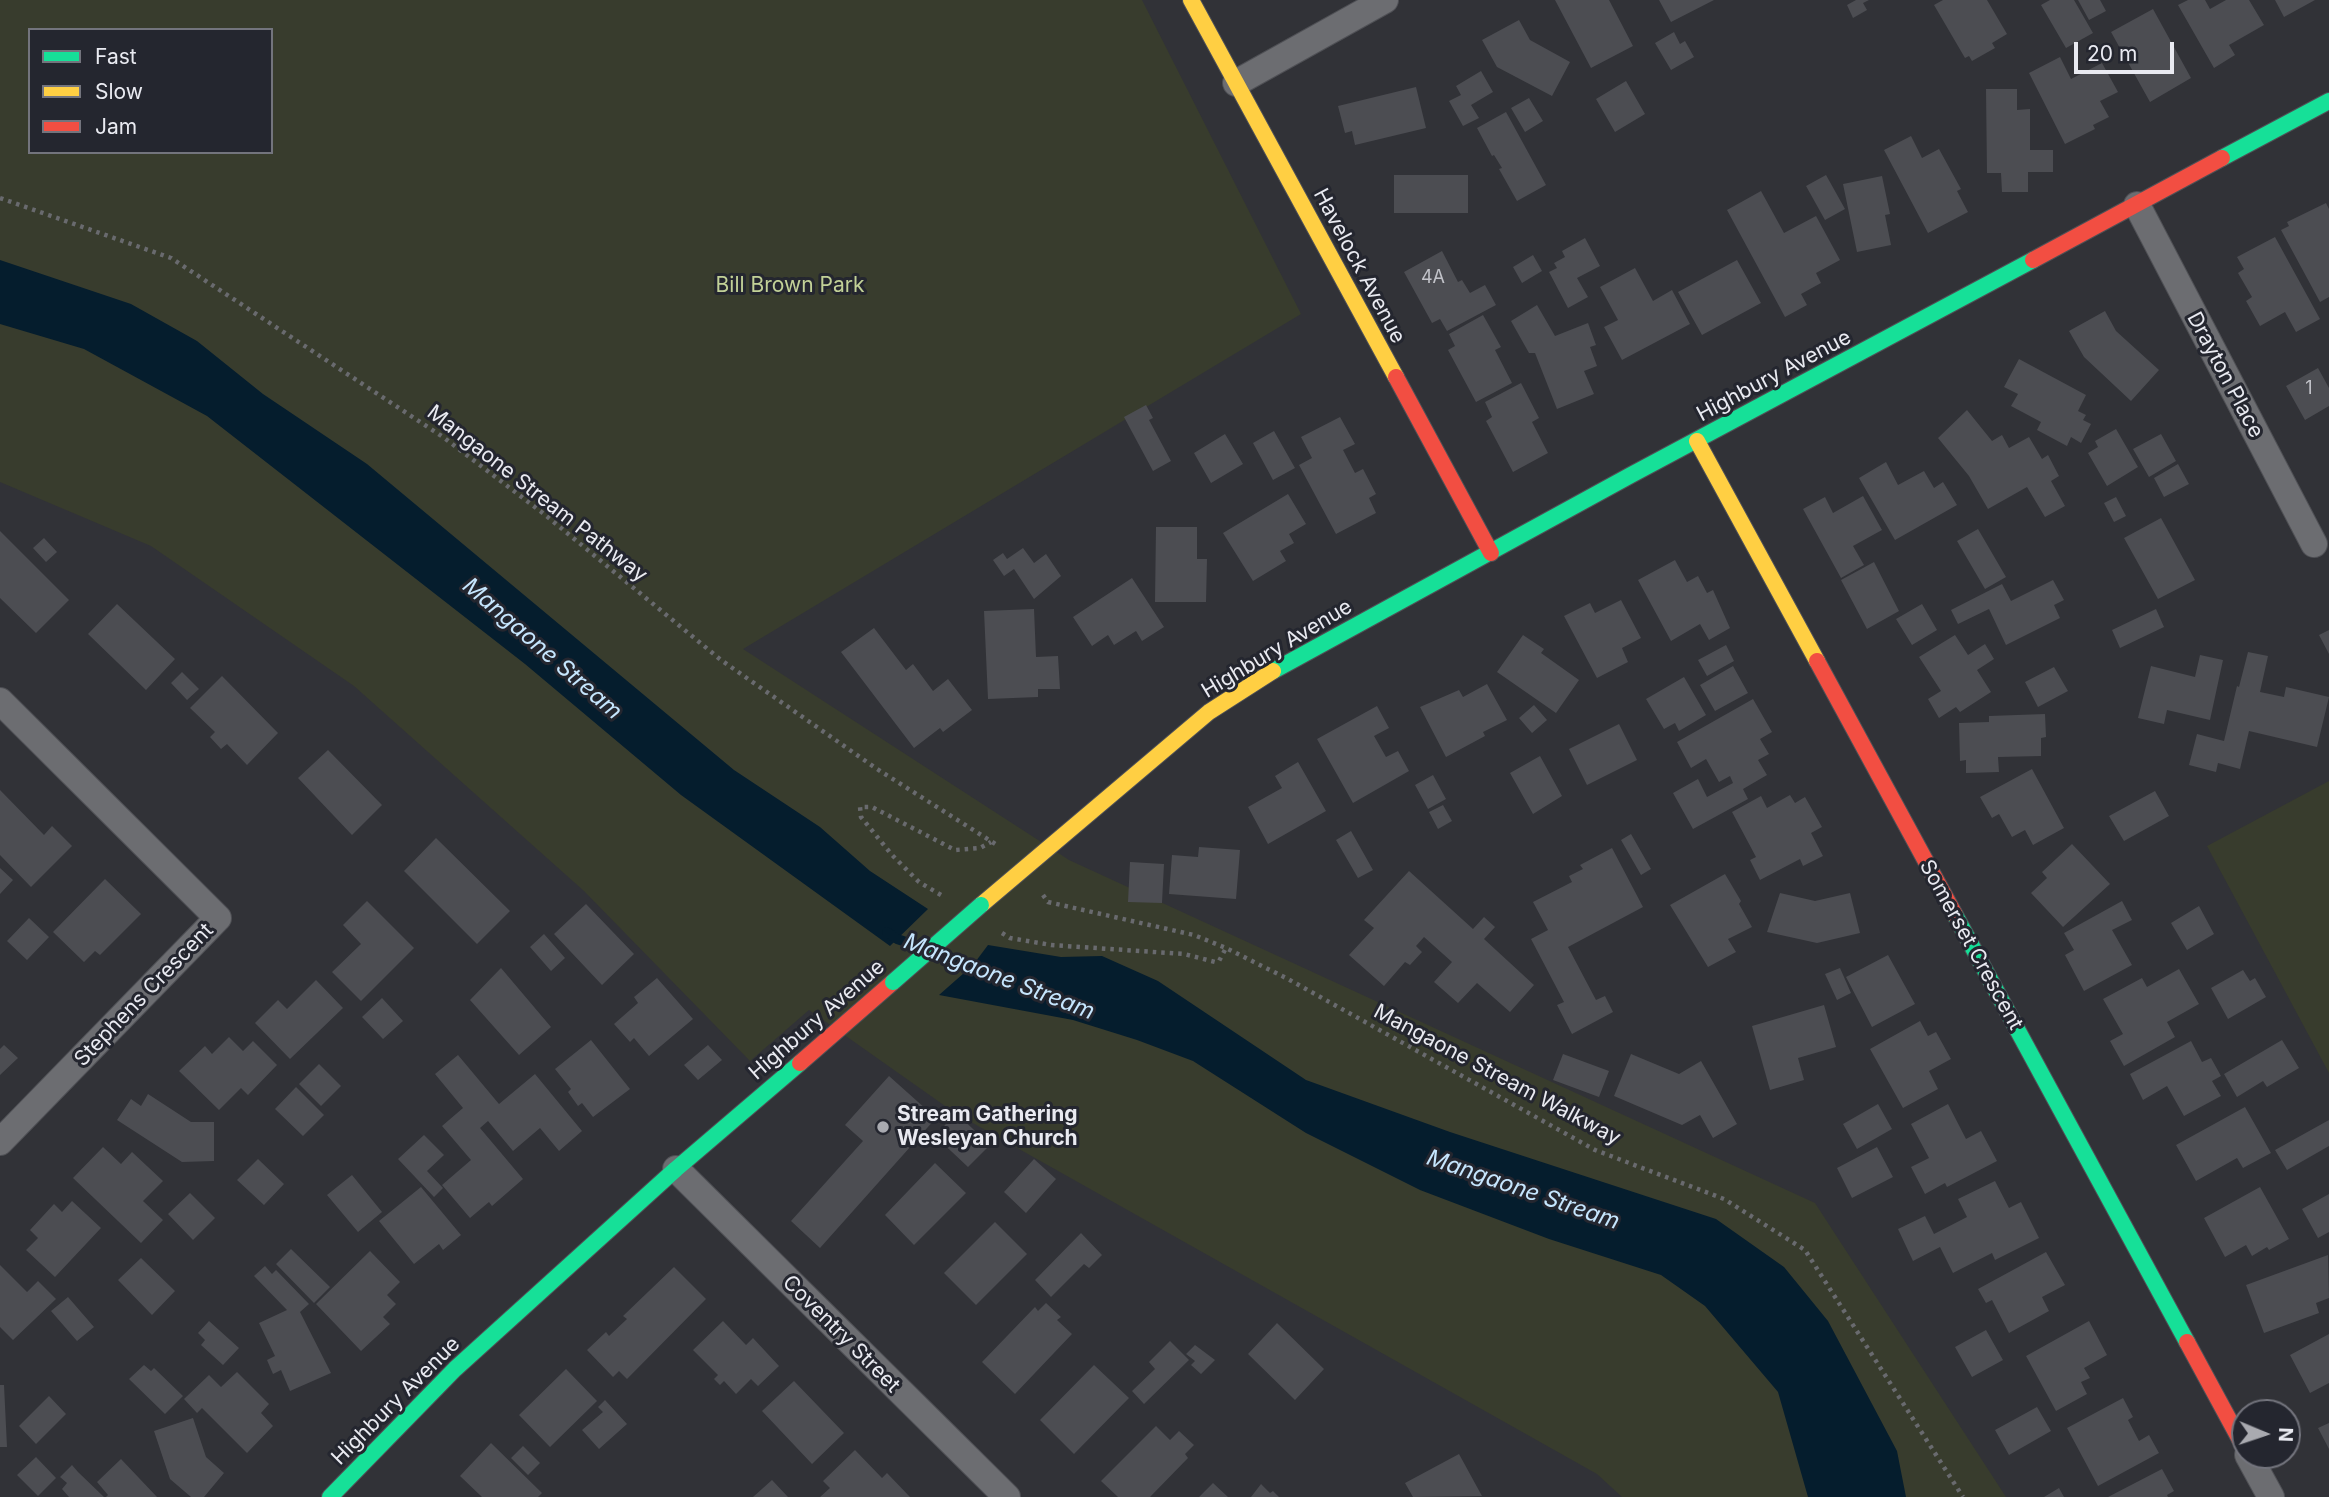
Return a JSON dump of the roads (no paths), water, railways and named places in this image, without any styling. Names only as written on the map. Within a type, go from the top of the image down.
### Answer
[{"type":"street","name":"Havelock Avenue","points":[[1191,0],[1492,552]]},
{"type":"street","points":[[1236,83],[1385,0]]},
{"type":"street","name":"Highbury Avenue","points":[[330,1497],[455,1369],[676,1170],[981,905],[1209,712],[1260,678],[2329,101]]},
{"type":"street","name":"Drayton Place","points":[[2137,205],[2314,544]]},
{"type":"street","name":"Somerset Crescent","points":[[1697,441],[2231,1423]]},
{"type":"street","name":"Stephens Crescent","points":[[0,701],[218,918],[0,1142]]},
{"type":"street","name":"Coventry Street","points":[[676,1170],[1001,1495]]},
{"type":"street","points":[[2256,1469],[2271,1497]]},
{"type":"water","points":[[0,260],[131,304],[197,341],[263,394],[367,464],[734,770],[820,827],[870,871],[928,909],[890,946],[681,795],[525,664],[207,416],[84,349],[0,324]]},
{"type":"water","points":[[988,945],[1061,957],[1102,956],[1158,981],[1306,1080],[1450,1132],[1716,1219],[1784,1267],[1828,1321],[1897,1451],[1906,1497],[1808,1497],[1778,1392],[1705,1306],[1661,1275],[1549,1239],[1420,1190],[1306,1133],[1193,1061],[1073,1020],[939,995],[973,965]]},
{"type":"waterway","name":"Mangaone Stream","points":[[887,932],[897,939],[921,947]]},
{"type":"waterway","name":"Mangaone Stream","points":[[938,953],[983,969]]},
{"type":"place","name":"Stream Gathering Wesleyan Church","points":[[883,1127]]},
{"type":"park label","name":"Bill Brown Park","points":[[790,286]]}]
